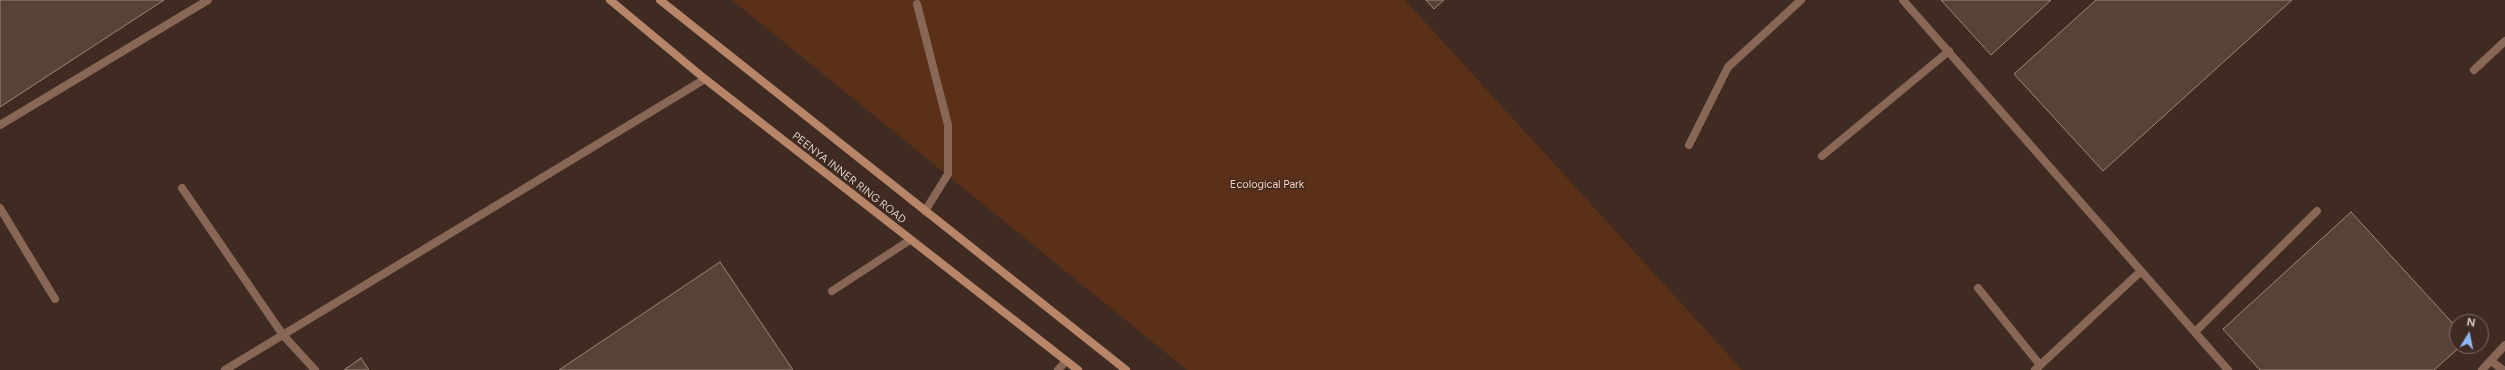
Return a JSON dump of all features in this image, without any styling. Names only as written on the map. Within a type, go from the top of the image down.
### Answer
[{"type":"main road","name":"PEENYA INNER RING ROAD","points":[[610,0],[705,79],[1078,370]]},
{"type":"main road","name":"PEENYA INNER RING ROAD","points":[[660,0],[1126,370]]},
{"type":"street","points":[[0,125],[208,0]]},
{"type":"street","points":[[1689,146],[1728,67],[1801,0]]},
{"type":"street","points":[[1903,0],[2228,370]]},
{"type":"street","points":[[917,4],[948,124],[948,174],[924,211]]},
{"type":"street","points":[[2474,70],[2505,41]]},
{"type":"street","points":[[1822,156],[1949,51]]},
{"type":"street","points":[[224,370],[705,79]]},
{"type":"street","points":[[182,188],[283,335],[315,370]]},
{"type":"street","points":[[0,208],[55,299]]},
{"type":"street","points":[[2195,332],[2317,211]]},
{"type":"street","points":[[832,291],[910,240]]},
{"type":"street","points":[[1978,288],[2038,367],[2141,271]]},
{"type":"street","points":[[2482,370],[2505,346]]},
{"type":"street","points":[[2491,360],[2504,370]]},
{"type":"street","points":[[1058,370],[1066,361]]},
{"type":"green space","name":"Ecological Park","points":[[732,0],[1405,0],[1742,370],[1187,370]]},
{"type":"building","points":[[0,0],[164,0],[0,107]]},
{"type":"building","points":[[1426,0],[1444,0],[1434,9]]},
{"type":"building","points":[[1941,0],[2051,0],[1991,55]]},
{"type":"building","points":[[2096,0],[2292,0],[2103,171],[2014,74]]},
{"type":"building","points":[[2351,212],[2449,319],[2449,354],[2452,354],[2434,370],[2260,370],[2223,329]]},
{"type":"building","points":[[720,262],[793,370],[559,370]]},
{"type":"building","points":[[361,358],[369,370],[344,370]]}]
